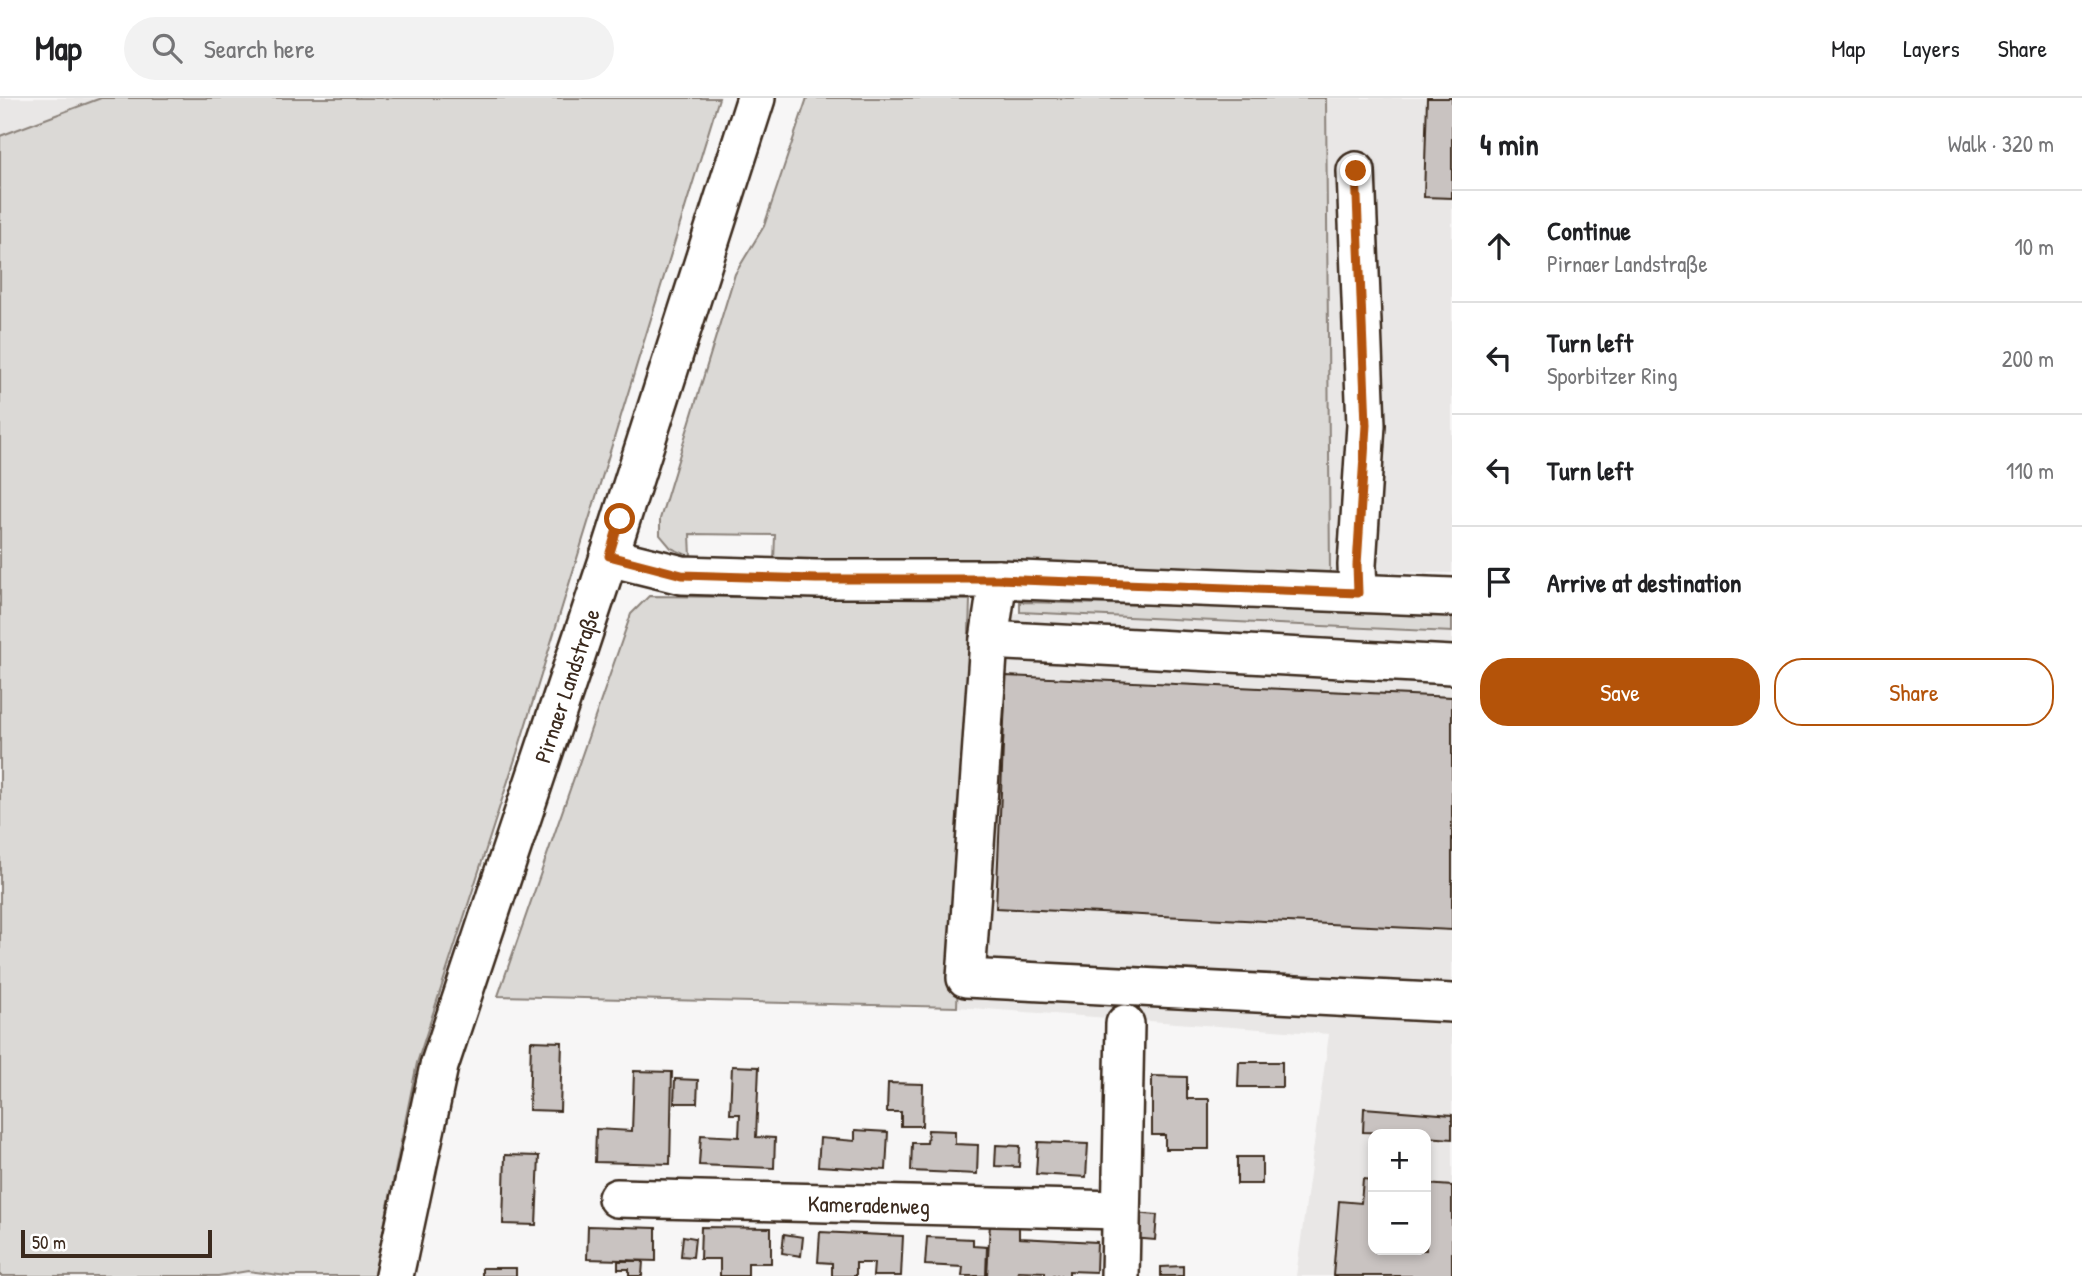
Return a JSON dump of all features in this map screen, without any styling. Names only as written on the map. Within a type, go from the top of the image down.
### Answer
[{"type":"street","name":"Pirnaer Landstraße","points":[[394,1276],[439,1066],[609,556],[756,98]]},
{"type":"street","points":[[1356,171],[1366,425],[1357,565],[1358,593]]},
{"type":"street","points":[[609,556],[682,575],[816,579],[998,579],[1452,597]]},
{"type":"street","points":[[998,579],[989,640],[966,978],[1452,1003]]},
{"type":"street","points":[[989,640],[1452,665]]},
{"type":"street","points":[[1119,1276],[1125,1024]]},
{"type":"street","name":"Kameradenweg","points":[[618,1198],[1120,1210]]},
{"type":"shaded area","points":[[0,98],[101,98],[0,136]]},
{"type":"shaded area","points":[[101,98],[719,98],[517,753],[417,1063],[374,1276],[287,1276],[248,1271],[218,1276],[0,1276],[0,136]]},
{"type":"shaded area","points":[[807,98],[1326,98],[1330,572],[774,561],[775,535],[690,534],[691,557],[671,548],[660,535],[660,519],[735,274],[764,226]]},
{"type":"shaded area","points":[[1326,98],[1452,98],[1452,573],[1330,572]]},
{"type":"shaded area","points":[[649,596],[970,600],[957,1007],[498,996],[631,614]]},
{"type":"shaded area","points":[[1020,602],[1452,612],[1452,632],[1020,612]]},
{"type":"shaded area","points":[[969,611],[1452,632],[1452,1276],[1296,1276],[1329,1034],[957,1007]]},
{"type":"building","points":[[1427,98],[1452,98],[1452,198],[1424,197]]},
{"type":"building","points":[[1006,676],[1452,697],[1452,930],[996,908]]},
{"type":"building","points":[[531,1041],[562,1042],[560,1111],[529,1110]]},
{"type":"building","points":[[1239,1062],[1282,1062],[1282,1087],[1238,1087]]},
{"type":"building","points":[[732,1066],[759,1067],[756,1137],[775,1138],[774,1168],[699,1165],[701,1135],[739,1137],[740,1114],[730,1114]]},
{"type":"building","points":[[634,1071],[672,1072],[670,1164],[595,1162],[596,1129],[632,1131]]},
{"type":"building","points":[[1152,1076],[1187,1077],[1187,1099],[1209,1099],[1209,1149],[1165,1149],[1165,1135],[1152,1135]]},
{"type":"building","points":[[675,1079],[698,1080],[697,1103],[674,1103]]},
{"type":"building","points":[[888,1083],[923,1084],[922,1126],[901,1126],[901,1112],[887,1112]]},
{"type":"building","points":[[1364,1108],[1452,1115],[1452,1139],[1431,1137],[1431,1129],[1368,1129],[1368,1132],[1363,1132]]},
{"type":"building","points":[[855,1130],[888,1132],[886,1170],[818,1166],[820,1138],[855,1141]]},
{"type":"building","points":[[928,1130],[955,1131],[955,1144],[978,1145],[977,1174],[911,1171],[912,1143],[927,1143]]},
{"type":"building","points":[[1038,1142],[1088,1144],[1086,1177],[1036,1174]]},
{"type":"building","points":[[996,1145],[1020,1146],[1019,1167],[995,1166]]},
{"type":"building","points":[[505,1155],[539,1156],[536,1225],[503,1224]]},
{"type":"building","points":[[1237,1157],[1262,1157],[1262,1184],[1237,1184]]},
{"type":"building","points":[[1363,1179],[1368,1180],[1368,1255],[1431,1255],[1431,1184],[1452,1186],[1452,1276],[1333,1276],[1339,1201],[1361,1203]]},
{"type":"building","points":[[1134,1213],[1157,1215],[1155,1240],[1132,1238]]},
{"type":"building","points":[[990,1223],[1019,1225],[1019,1238],[1097,1242],[1096,1272],[1069,1271],[1069,1276],[1045,1276],[1045,1272],[1018,1271],[1017,1276],[987,1276]]},
{"type":"building","points":[[588,1226],[656,1228],[656,1261],[587,1259]]},
{"type":"building","points":[[701,1227],[771,1228],[771,1263],[748,1263],[748,1276],[720,1276],[720,1259],[700,1259]]},
{"type":"building","points":[[820,1232],[903,1236],[901,1276],[873,1276],[874,1263],[856,1263],[856,1276],[832,1276],[832,1263],[818,1262]]},
{"type":"building","points":[[784,1234],[803,1237],[801,1256],[782,1253]]},
{"type":"building","points":[[683,1236],[695,1238],[693,1257],[681,1256]]},
{"type":"building","points":[[927,1237],[973,1239],[973,1246],[987,1247],[986,1276],[962,1276],[963,1267],[925,1265]]},
{"type":"building","points":[[618,1261],[643,1261],[642,1276],[629,1276],[629,1269],[618,1269]]},
{"type":"building","points":[[1183,1266],[1183,1276],[1161,1276],[1161,1267]]},
{"type":"building","points":[[482,1268],[516,1268],[516,1276],[482,1276]]},
{"type":"route","points":[[620,519],[609,556],[682,575],[816,579],[998,579],[1358,593],[1357,565],[1366,425],[1356,171]]}]
